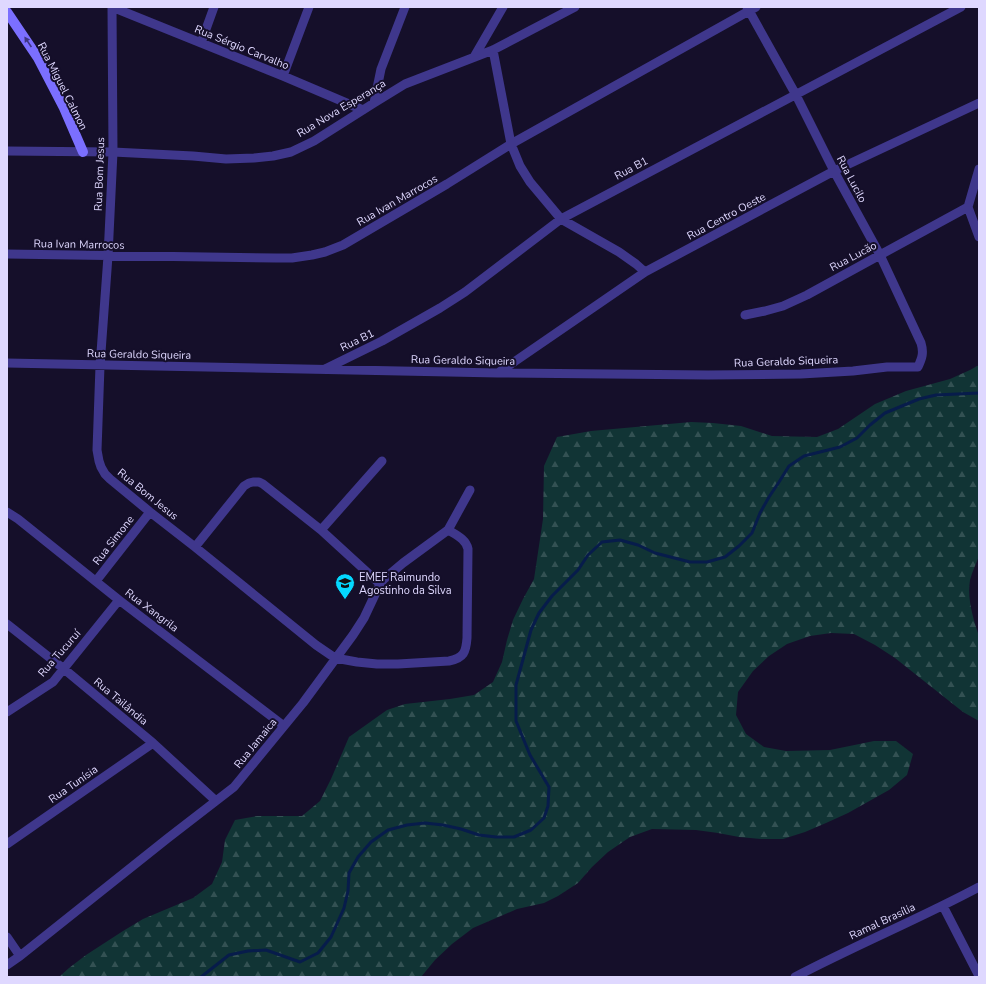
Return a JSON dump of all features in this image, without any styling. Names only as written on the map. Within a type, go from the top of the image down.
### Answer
[{"type":"street","name":"Rua Sérgio Carvalho","points":[[112,7],[363,110]]},
{"type":"street","name":"Rua Bom Jesus","points":[[112,7],[113,152],[108,256],[100,366],[97,450],[99,461],[105,474],[316,645],[335,658],[377,664],[398,664],[450,661],[456,660],[462,656],[466,648],[467,638],[468,549],[464,541],[448,530]]},
{"type":"street","points":[[201,43],[214,7]]},
{"type":"street","points":[[283,76],[309,7]]},
{"type":"street","points":[[374,103],[381,69],[405,7]]},
{"type":"street","points":[[474,57],[503,7]]},
{"type":"street","name":"Rua Nova Esperança","points":[[7,151],[113,152],[226,158],[254,158],[290,152],[314,141],[405,84],[493,50],[575,7]]},
{"type":"street","name":"Rua B1","points":[[324,370],[382,341],[440,308],[464,292],[561,219],[961,7]]},
{"type":"street","name":"Rua Lucilo","points":[[751,8],[834,171],[880,255],[921,343],[922,358],[918,367]]},
{"type":"street","name":"Rua Ivan Marrocos","points":[[7,254],[292,258],[325,252],[343,245],[367,232],[511,144],[751,8]]},
{"type":"street","name":"Rua Miguel Calmon","points":[[7,12],[38,58],[64,108],[83,152]]},
{"type":"street","points":[[493,50],[511,144],[520,166],[530,182],[561,219],[619,252],[646,272]]},
{"type":"street","name":"Rua Centro Oeste","points":[[498,373],[646,272],[834,171],[979,103]]},
{"type":"street","points":[[979,168],[968,207],[979,238]]},
{"type":"street","name":"Rua Lucão","points":[[746,315],[783,306],[806,295],[968,207]]},
{"type":"street","name":"Rua Geraldo Siqueira","points":[[7,363],[324,370],[700,375],[801,374],[853,371],[887,367],[918,367]]},
{"type":"street","points":[[321,530],[382,461]]},
{"type":"street","points":[[195,547],[244,486],[249,483],[259,482],[321,530],[380,584]]},
{"type":"street","name":"Rua Jamaica","points":[[7,965],[234,787],[284,726],[353,635],[364,618],[380,584],[402,563],[448,530],[470,490]]},
{"type":"street","name":"Rua Xangrila","points":[[7,512],[284,726]]},
{"type":"street","name":"Rua Simone","points":[[96,581],[150,512]]},
{"type":"street","name":"Rua Tucuruí","points":[[7,712],[53,682],[119,600]]},
{"type":"street","name":"Rua Tailândia","points":[[7,624],[153,743],[216,800]]},
{"type":"street","name":"Rua Tunísia","points":[[7,844],[153,743]]},
{"type":"street","name":"Ramal Brasília","points":[[795,977],[834,956],[943,906],[979,887]]},
{"type":"street","points":[[943,906],[979,976]]},
{"type":"street","points":[[7,937],[20,956]]},
{"type":"green space","points":[[979,365],[979,556],[970,580],[969,594],[971,608],[979,636],[979,721],[963,712],[895,658],[854,634],[831,633],[810,636],[787,644],[769,656],[753,671],[738,692],[736,715],[746,734],[764,747],[786,751],[830,750],[874,741],[896,741],[913,754],[907,775],[889,790],[848,813],[805,832],[783,839],[739,837],[696,830],[652,829],[630,837],[608,852],[578,883],[558,896],[544,903],[517,909],[473,928],[452,944],[435,960],[421,977],[59,977],[86,955],[123,931],[143,919],[193,898],[212,884],[222,862],[225,840],[235,820],[257,816],[302,816],[320,801],[349,737],[387,710],[405,704],[474,695],[493,682],[502,662],[513,620],[534,579],[543,519],[544,466],[557,437],[591,431],[691,422],[741,426],[772,436],[817,437],[838,429],[875,404],[906,391],[950,379]]},
{"type":"waterway","points":[[201,977],[229,955],[248,951],[266,950],[300,962],[318,953],[331,937],[344,908],[348,891],[349,873],[358,857],[371,842],[388,830],[407,825],[425,823],[443,825],[479,835],[514,837],[531,830],[544,818],[548,806],[549,787],[530,755],[516,721],[516,685],[531,630],[539,613],[552,596],[578,570],[588,555],[602,542],[620,540],[638,545],[655,553],[690,562],[707,562],[725,557],[752,533],[760,513],[789,466],[804,456],[840,447],[857,438],[885,413],[919,399],[936,395],[979,393]]},
{"type":"place","name":"EMEF Raimundo Agostinho da Silva","points":[[345,600]]}]
